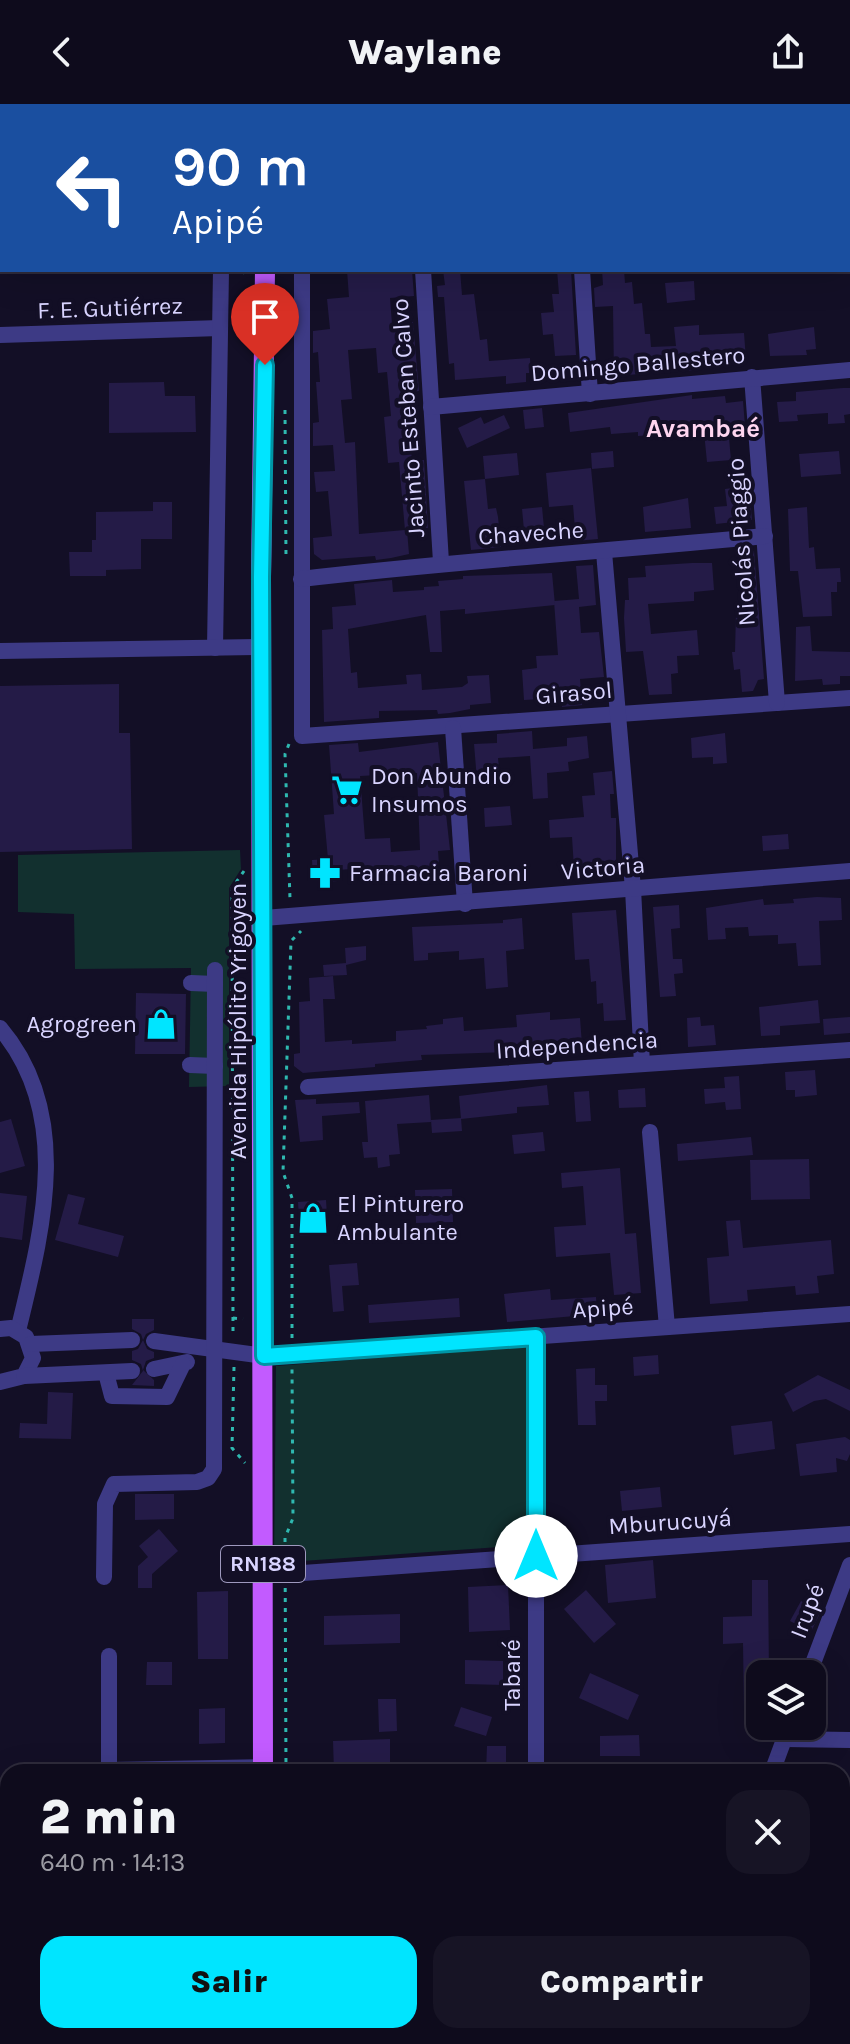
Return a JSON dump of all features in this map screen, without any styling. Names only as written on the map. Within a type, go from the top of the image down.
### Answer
[{"type":"main road","name":"Avenida Hipólito Yrigoyen","points":[[263,1764],[262,647],[265,272]]},
{"type":"street","points":[[215,648],[221,272]]},
{"type":"street","points":[[297,737],[302,272]]},
{"type":"street","name":"Jacinto Esteban Calvo","points":[[423,272],[441,562]]},
{"type":"street","points":[[582,272],[590,394]]},
{"type":"street","name":"F. E. Gutiérrez","points":[[0,335],[220,328]]},
{"type":"street","name":"Domingo Ballestero","points":[[431,407],[850,370]]},
{"type":"street","name":"Nicolás Piaggio","points":[[752,377],[777,703]]},
{"type":"street","name":"Chaveche","points":[[301,579],[441,562],[604,552],[765,536]]},
{"type":"street","points":[[604,552],[633,889],[642,1064]]},
{"type":"street","points":[[0,651],[262,647]]},
{"type":"street","name":"Girasol","points":[[297,737],[850,698]]},
{"type":"street","points":[[453,728],[465,904]]},
{"type":"street","name":"Victoria","points":[[264,918],[850,871]]},
{"type":"street","points":[[104,1577],[105,1504],[110,1489],[119,1481],[197,1482],[208,1478],[214,1469],[215,977],[191,983]]},
{"type":"street","points":[[0,1028],[14,1045],[30,1078],[42,1117],[48,1160],[44,1218],[18,1331]]},
{"type":"street","name":"Independencia","points":[[308,1087],[850,1050]]},
{"type":"street","points":[[190,1065],[215,1066]]},
{"type":"street","points":[[650,1132],[667,1327]]},
{"type":"street","name":"Apipé","points":[[154,1341],[264,1356],[850,1314]]},
{"type":"street","points":[[0,1329],[18,1331],[31,1344],[33,1358],[24,1376]]},
{"type":"street","name":"Tabaré","points":[[536,1337],[536,1764]]},
{"type":"street","points":[[31,1344],[132,1340]]},
{"type":"street","points":[[154,1369],[183,1364],[214,1349]]},
{"type":"street","points":[[106,1373],[112,1396],[167,1397],[183,1364]]},
{"type":"street","points":[[0,1391],[0,1382],[24,1376],[132,1371]]},
{"type":"street","name":"Mburucuyá","points":[[303,1573],[850,1534]]},
{"type":"street","name":"Irupé","points":[[814,1660],[850,1565]]},
{"type":"street","points":[[109,1656],[109,1764]]},
{"type":"street","points":[[826,1737],[850,1740]]},
{"type":"street","points":[[775,1764],[783,1740]]},
{"type":"path","points":[[245,272],[251,288]]},
{"type":"path","points":[[285,395],[283,552],[287,562]]},
{"type":"path","points":[[286,1764],[285,1538],[293,1518],[292,1198],[283,1172],[291,941],[302,931],[301,906],[291,902],[288,895],[285,754],[297,737]]},
{"type":"path","points":[[233,1331],[232,888],[244,871]]},
{"type":"path","points":[[233,1318],[243,1319]]},
{"type":"path","points":[[233,1377],[243,1377]]},
{"type":"green space","points":[[240,850],[241,869],[229,888],[229,1086],[189,1087],[191,968],[75,969],[74,914],[18,912],[18,855]]},
{"type":"green space","points":[[527,1346],[526,1545],[274,1563],[276,1366]]},
{"type":"building","points":[[347,272],[412,272],[414,296],[390,298],[392,324],[413,322],[419,391],[411,392],[413,414],[408,414],[412,461],[424,460],[428,528],[407,530],[409,554],[376,560],[375,556],[322,560],[314,554],[313,538],[332,536],[328,491],[316,492],[314,472],[335,471],[333,445],[313,446],[313,423],[319,422],[316,382],[320,382],[318,352],[313,353],[313,331],[330,329],[327,299],[349,297]],"holes":[[[376,348],[378,373],[387,372],[391,416],[384,417],[388,463],[399,462],[405,530],[359,534],[355,442],[345,443],[341,400],[352,399],[348,350]]]},
{"type":"building","points":[[443,272],[460,272],[462,295],[474,294],[480,340],[487,339],[489,361],[530,358],[531,373],[526,373],[526,382],[506,384],[506,376],[455,380],[454,363],[449,364],[444,297],[438,297],[437,286],[445,285]]},
{"type":"building","points":[[557,272],[571,272],[576,355],[555,356],[553,334],[543,335],[541,313],[554,312],[552,294],[559,294]]},
{"type":"building","points":[[602,272],[624,272],[625,283],[632,282],[634,304],[642,303],[645,334],[650,334],[651,347],[676,346],[674,327],[699,325],[699,335],[744,333],[746,360],[702,364],[702,369],[685,371],[684,363],[639,367],[640,374],[614,376],[613,306],[595,307],[594,288],[603,285]]},
{"type":"building","points":[[694,281],[695,300],[667,303],[665,283]]},
{"type":"building","points":[[814,327],[816,349],[806,350],[807,355],[770,356],[768,334]]},
{"type":"building","points":[[164,382],[165,396],[195,396],[196,432],[109,433],[109,383]]},
{"type":"building","points":[[850,388],[850,414],[844,415],[845,423],[828,424],[828,413],[797,415],[798,421],[779,422],[777,402],[796,401],[796,392]]},
{"type":"building","points":[[692,395],[692,399],[725,396],[726,403],[743,401],[745,426],[728,427],[731,460],[707,462],[704,432],[638,436],[638,432],[611,434],[610,427],[570,432],[568,413]]},
{"type":"building","points":[[542,408],[544,427],[525,429],[523,410]]},
{"type":"building","points":[[504,415],[510,428],[467,448],[458,428],[481,417],[484,424]]},
{"type":"building","points":[[613,451],[614,467],[592,469],[591,453]]},
{"type":"building","points":[[839,451],[841,474],[801,477],[799,454]]},
{"type":"building","points":[[517,453],[519,475],[485,479],[483,456]]},
{"type":"building","points":[[591,468],[598,539],[576,541],[573,505],[549,507],[546,473]]},
{"type":"building","points":[[485,479],[488,509],[496,508],[501,547],[471,550],[464,481]]},
{"type":"building","points":[[749,486],[752,520],[716,524],[714,507],[727,506],[725,489]]},
{"type":"building","points":[[688,498],[691,528],[645,532],[643,507]]},
{"type":"building","points":[[153,502],[172,502],[172,539],[141,539],[141,569],[106,570],[106,576],[70,576],[69,552],[92,552],[92,540],[96,540],[96,512],[153,511]]},
{"type":"building","points":[[542,507],[545,539],[525,541],[522,509]]},
{"type":"building","points":[[807,507],[809,548],[814,547],[816,569],[840,568],[841,582],[837,582],[837,592],[831,592],[832,616],[803,617],[798,571],[790,571],[788,509]]},
{"type":"building","points":[[754,551],[764,679],[758,680],[753,691],[742,692],[740,669],[734,670],[732,652],[735,652],[736,613],[742,612],[737,553]]},
{"type":"building","points":[[712,563],[714,590],[694,592],[694,601],[648,604],[651,634],[697,630],[699,655],[677,656],[678,673],[671,674],[672,694],[649,695],[643,651],[626,652],[624,618],[625,600],[629,600],[628,578],[646,577],[645,566]]},
{"type":"building","points":[[593,565],[596,605],[579,607],[581,633],[599,632],[604,677],[580,679],[582,705],[562,707],[561,698],[524,700],[522,670],[537,668],[536,656],[558,655],[554,601],[579,599],[576,566]]},
{"type":"building","points":[[552,573],[555,605],[465,614],[465,609],[440,611],[442,652],[430,652],[426,615],[348,629],[351,673],[357,672],[358,688],[407,684],[406,675],[421,674],[422,690],[462,687],[468,683],[467,676],[489,675],[491,703],[470,705],[470,709],[450,713],[438,714],[437,710],[379,711],[379,718],[324,722],[322,630],[333,629],[332,607],[356,605],[354,584],[392,580],[393,592],[424,590],[424,587],[439,586],[438,581],[463,579],[463,576]]},
{"type":"building","points":[[810,626],[812,651],[850,652],[850,676],[840,676],[840,684],[823,685],[822,679],[795,681],[796,627]]},
{"type":"building","points":[[119,684],[119,733],[130,733],[132,849],[0,852],[0,686]]},
{"type":"building","points":[[532,731],[533,749],[567,746],[567,738],[587,736],[589,758],[568,762],[569,771],[547,773],[548,798],[533,799],[530,756],[498,758],[500,779],[477,780],[474,744],[497,743],[497,734]]},
{"type":"building","points":[[725,733],[727,763],[713,764],[713,757],[692,758],[691,738]]},
{"type":"building","points":[[438,742],[450,850],[438,851],[440,878],[407,879],[406,873],[368,876],[367,868],[337,870],[338,881],[321,882],[313,876],[312,860],[328,859],[324,815],[334,814],[329,745],[358,743],[359,752]],"holes":[[[417,773],[420,850],[391,852],[390,838],[365,839],[360,776]]]},
{"type":"building","points":[[612,771],[614,794],[610,794],[611,818],[616,818],[616,863],[574,868],[572,837],[550,838],[549,820],[584,817],[582,796],[595,795],[593,773]]},
{"type":"building","points":[[510,806],[512,825],[485,827],[484,808]]},
{"type":"building","points":[[788,834],[789,849],[763,851],[762,836]]},
{"type":"building","points":[[841,898],[842,920],[819,921],[821,965],[798,966],[796,943],[778,944],[778,935],[749,936],[748,927],[725,928],[726,939],[708,940],[706,908],[763,899],[764,905],[794,903],[793,899]]},
{"type":"building","points":[[679,905],[680,928],[671,929],[673,959],[682,959],[683,973],[674,974],[676,996],[660,997],[653,907]]},
{"type":"building","points":[[616,910],[626,1020],[604,1021],[603,1003],[597,1004],[596,981],[591,982],[589,959],[575,960],[572,913]]},
{"type":"building","points":[[522,918],[524,949],[506,951],[508,987],[486,989],[484,958],[459,960],[459,951],[428,953],[428,960],[414,961],[412,927],[503,923],[503,920]]},
{"type":"building","points":[[366,946],[366,960],[346,965],[347,975],[324,976],[323,965],[346,963],[345,948]]},
{"type":"building","points":[[333,976],[335,999],[323,999],[325,1042],[396,1041],[396,1031],[427,1029],[426,1026],[443,1024],[443,1019],[463,1017],[464,1031],[517,1027],[516,1015],[550,1012],[550,1020],[580,1018],[582,1045],[552,1048],[552,1042],[507,1045],[508,1052],[421,1055],[422,1060],[303,1073],[294,1066],[294,1054],[300,1053],[299,1002],[310,1001],[309,978]]},
{"type":"building","name":"Agrogreen","points":[[136,993],[186,994],[185,1054],[135,1054]]},
{"type":"building","points":[[818,1000],[820,1023],[780,1026],[780,1035],[761,1036],[759,1007]]},
{"type":"building","points":[[700,1017],[701,1026],[714,1025],[716,1045],[688,1047],[687,1018]]},
{"type":"building","points":[[850,1017],[850,1033],[824,1035],[823,1019]]},
{"type":"building","points":[[815,1070],[817,1095],[795,1097],[795,1090],[786,1090],[785,1072]]},
{"type":"building","points":[[739,1076],[741,1109],[726,1110],[725,1102],[705,1104],[704,1089],[725,1088],[724,1077]]},
{"type":"building","points":[[547,1085],[549,1105],[517,1107],[517,1113],[461,1119],[459,1096]]},
{"type":"building","points":[[645,1088],[646,1107],[619,1108],[618,1090]]},
{"type":"building","points":[[589,1091],[591,1121],[576,1122],[574,1092]]},
{"type":"building","points":[[429,1095],[431,1122],[397,1124],[400,1154],[389,1155],[390,1166],[378,1168],[377,1157],[364,1158],[362,1142],[368,1142],[365,1101]]},
{"type":"building","points":[[316,1099],[316,1104],[359,1102],[360,1113],[322,1116],[323,1140],[300,1142],[295,1100]]},
{"type":"building","points":[[461,1118],[462,1131],[432,1133],[431,1120]]},
{"type":"building","points":[[11,1119],[25,1166],[0,1173],[0,1122]]},
{"type":"building","points":[[543,1132],[545,1151],[514,1154],[512,1135]]},
{"type":"building","points":[[751,1137],[753,1155],[678,1161],[677,1144]]},
{"type":"building","points":[[809,1159],[810,1199],[751,1200],[750,1160]]},
{"type":"building","points":[[620,1168],[625,1234],[636,1233],[641,1293],[614,1295],[610,1253],[556,1257],[554,1227],[586,1225],[583,1186],[562,1188],[561,1173]]},
{"type":"building","points":[[452,1189],[453,1222],[416,1223],[415,1190]]},
{"type":"building","points":[[0,1193],[27,1196],[22,1240],[0,1237]]},
{"type":"building","points":[[68,1194],[85,1198],[78,1224],[124,1236],[118,1257],[55,1240]]},
{"type":"building","name":"El Pinturero Ambulante","points":[[326,1200],[328,1234],[300,1236],[298,1202]]},
{"type":"building","points":[[740,1220],[743,1248],[831,1240],[834,1274],[817,1276],[819,1293],[796,1295],[795,1286],[747,1290],[748,1301],[710,1304],[707,1258],[729,1256],[726,1221]]},
{"type":"building","points":[[357,1263],[359,1285],[342,1286],[344,1311],[333,1312],[329,1265]]},
{"type":"building","points":[[550,1289],[551,1300],[596,1297],[597,1314],[507,1322],[504,1294]]},
{"type":"building","points":[[459,1298],[460,1317],[369,1323],[368,1305]]},
{"type":"building","points":[[132,1319],[154,1319],[154,1330],[146,1334],[143,1340],[141,1334],[132,1329]]},
{"type":"building","points":[[143,1340],[147,1349],[154,1352],[154,1358],[146,1361],[143,1370],[154,1380],[154,1386],[132,1385],[143,1371],[141,1364],[132,1360],[132,1351],[138,1349]]},
{"type":"building","points":[[658,1355],[659,1374],[634,1376],[633,1357]]},
{"type":"building","points":[[595,1368],[595,1385],[607,1385],[607,1401],[595,1401],[596,1425],[578,1425],[576,1369]]},
{"type":"building","points":[[818,1375],[850,1390],[850,1411],[826,1399],[814,1401],[793,1412],[784,1394]]},
{"type":"building","points":[[48,1392],[73,1393],[71,1439],[19,1438],[20,1423],[47,1424]]},
{"type":"building","points":[[772,1421],[775,1449],[734,1455],[731,1426]]},
{"type":"building","points":[[845,1437],[850,1440],[850,1454],[847,1461],[836,1458],[837,1472],[800,1476],[796,1444]]},
{"type":"building","points":[[660,1487],[662,1507],[622,1511],[620,1491]]},
{"type":"building","points":[[135,1494],[174,1494],[174,1519],[135,1520]]},
{"type":"building","points":[[159,1529],[178,1551],[152,1574],[152,1588],[138,1588],[138,1566],[148,1557],[139,1546]]},
{"type":"building","points":[[653,1560],[656,1598],[608,1603],[605,1565]]},
{"type":"building","points":[[752,1580],[768,1580],[769,1660],[746,1660],[744,1711],[743,1643],[723,1644],[723,1617],[752,1616]]},
{"type":"building","points":[[508,1585],[510,1630],[469,1632],[468,1587]]},
{"type":"building","points":[[586,1590],[616,1624],[594,1643],[564,1609]]},
{"type":"building","points":[[228,1591],[228,1659],[198,1659],[197,1592]]},
{"type":"building","points":[[801,1601],[821,1611],[811,1632],[790,1621]]},
{"type":"building","points":[[400,1614],[400,1643],[324,1645],[324,1616]]},
{"type":"building","points":[[465,1660],[503,1661],[503,1685],[465,1684]]},
{"type":"building","points":[[147,1662],[172,1662],[172,1685],[146,1685]]},
{"type":"building","points":[[590,1673],[639,1695],[628,1720],[579,1698]]},
{"type":"building","points":[[378,1699],[396,1699],[397,1731],[379,1732]]},
{"type":"building","points":[[461,1707],[492,1717],[486,1736],[454,1726]]},
{"type":"building","points":[[225,1708],[225,1743],[199,1744],[199,1709]]},
{"type":"building","points":[[639,1735],[640,1756],[600,1756],[600,1736]]},
{"type":"building","points":[[390,1739],[390,1764],[334,1764],[333,1741]]},
{"type":"building","points":[[487,1746],[506,1746],[506,1764],[486,1764]]},
{"type":"place","name":"Don Abundio Insumos","points":[[347,790]]},
{"type":"place","name":"Farmacia Baroni","points":[[325,873]]},
{"type":"place","name":"Agrogreen","points":[[161,1024]]},
{"type":"place","name":"El Pinturero Ambulante","points":[[313,1218]]},
{"type":"district","name":"Avambaé","points":[[703,428]]},
{"type":"route","points":[[265,365],[261,577],[264,1356],[536,1337],[536,1556]]}]
